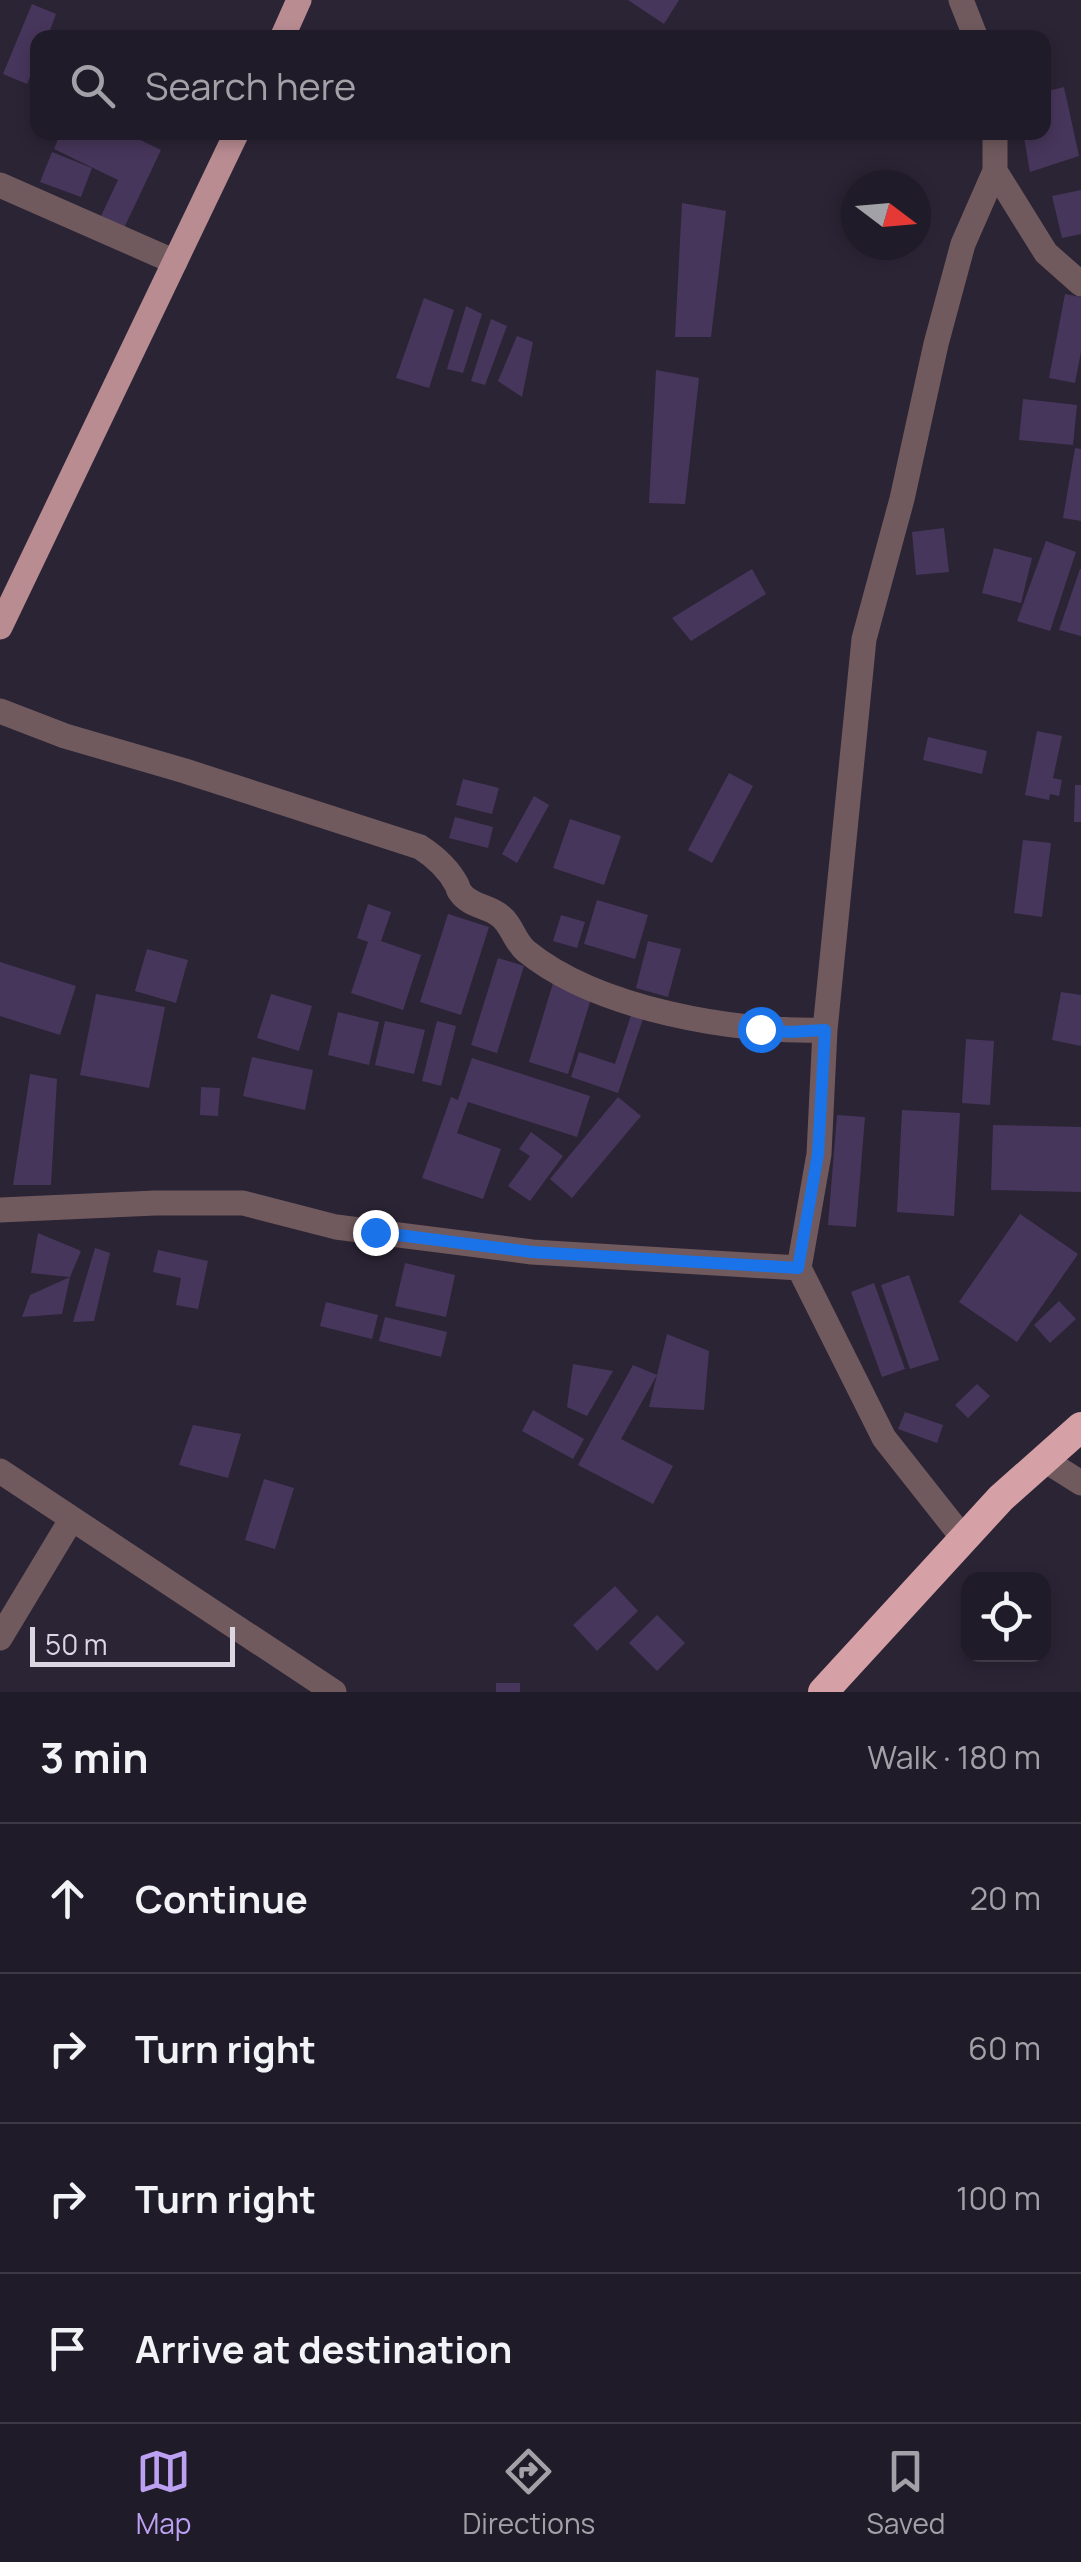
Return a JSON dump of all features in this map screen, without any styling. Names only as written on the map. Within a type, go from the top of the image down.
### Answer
[{"type":"highway","points":[[823,1692],[963,1538],[1081,1427]]},
{"type":"main road","points":[[286,30],[300,0]]},
{"type":"main road","points":[[0,627],[232,140]]},
{"type":"street","points":[[962,0],[973,30]]},
{"type":"street","points":[[963,1538],[884,1438],[798,1268],[818,1154],[825,1030],[864,639],[902,499],[962,244],[995,171],[995,140]]},
{"type":"street","points":[[995,171],[1046,253],[1081,284]]},
{"type":"street","points":[[0,185],[175,262]]},
{"type":"street","points":[[0,711],[65,736],[420,847],[433,856],[460,893],[499,914],[516,942],[528,952],[564,977],[622,1001],[731,1026],[789,1032],[825,1030]]},
{"type":"street","points":[[0,1210],[243,1203],[336,1226],[532,1252],[798,1268]]},
{"type":"street","points":[[1043,1459],[1081,1483]]},
{"type":"street","points":[[0,1471],[334,1692]]},
{"type":"street","points":[[0,1638],[71,1520]]},
{"type":"building","points":[[628,0],[679,0],[664,24]]},
{"type":"building","points":[[32,4],[56,14],[50,30],[30,30],[27,84],[3,74]]},
{"type":"building","points":[[1064,87],[1079,156],[1030,172],[1024,140],[1051,140],[1051,90]]},
{"type":"building","points":[[58,140],[140,140],[161,150],[124,228],[101,216],[118,180],[54,149]]},
{"type":"building","points":[[52,152],[92,168],[81,197],[40,182]]},
{"type":"building","points":[[1081,190],[1081,234],[1062,238],[1052,196]]},
{"type":"building","points":[[682,203],[726,211],[711,337],[675,337]]},
{"type":"building","points":[[1065,294],[1081,297],[1081,352],[1075,383],[1049,378]]},
{"type":"building","points":[[424,298],[454,310],[429,388],[396,378]]},
{"type":"building","points":[[466,306],[482,314],[463,373],[447,369]]},
{"type":"building","points":[[491,319],[507,326],[485,385],[471,381]]},
{"type":"building","points":[[517,336],[533,342],[522,397],[498,381]]},
{"type":"building","points":[[656,370],[699,378],[685,504],[649,503]]},
{"type":"building","points":[[1023,399],[1077,405],[1073,445],[1019,440]]},
{"type":"building","points":[[1075,448],[1081,449],[1081,521],[1063,518]]},
{"type":"building","points":[[944,528],[949,572],[916,575],[912,532]]},
{"type":"building","points":[[1046,541],[1076,552],[1050,631],[1017,621]]},
{"type":"building","points":[[994,548],[1032,558],[1021,603],[982,593]]},
{"type":"building","points":[[752,569],[766,594],[691,641],[672,618]]},
{"type":"building","points":[[1081,569],[1081,636],[1059,630]]},
{"type":"building","points":[[1037,731],[1062,736],[1053,778],[1062,780],[1059,796],[1050,794],[1049,800],[1025,795]]},
{"type":"building","points":[[928,737],[987,751],[982,774],[923,760]]},
{"type":"building","points":[[729,773],[753,786],[712,863],[688,850]]},
{"type":"building","points":[[463,779],[499,788],[492,814],[456,805]]},
{"type":"building","points":[[1075,785],[1081,785],[1081,822],[1074,822]]},
{"type":"building","points":[[534,796],[549,805],[517,863],[502,854]]},
{"type":"building","points":[[455,817],[493,827],[488,848],[449,838]]},
{"type":"building","points":[[570,819],[621,836],[604,885],[553,868]]},
{"type":"building","points":[[1023,840],[1051,843],[1042,917],[1014,913]]},
{"type":"building","points":[[597,900],[648,915],[635,959],[584,944]]},
{"type":"building","points":[[368,904],[391,912],[381,941],[421,955],[403,1010],[351,993],[368,942],[357,938]]},
{"type":"building","points":[[448,914],[489,927],[461,1015],[420,1002]]},
{"type":"building","points":[[561,915],[585,922],[577,948],[553,941]]},
{"type":"building","points":[[648,941],[681,949],[668,997],[636,988]]},
{"type":"building","points":[[147,949],[188,960],[176,1003],[135,991]]},
{"type":"building","points":[[498,958],[524,966],[497,1053],[471,1045]]},
{"type":"building","points":[[0,962],[76,986],[60,1035],[0,1016]]},
{"type":"building","points":[[554,980],[593,992],[568,1074],[529,1062]]},
{"type":"building","points":[[1061,992],[1081,995],[1081,1046],[1052,1040]]},
{"type":"building","points":[[96,994],[165,1007],[149,1088],[80,1075]]},
{"type":"building","points":[[271,994],[312,1006],[299,1051],[257,1038]]},
{"type":"building","points":[[634,1006],[646,1010],[618,1093],[571,1077],[579,1052],[615,1064]]},
{"type":"building","points":[[338,1012],[379,1022],[369,1065],[328,1055]]},
{"type":"building","points":[[385,1021],[425,1030],[414,1074],[375,1065]]},
{"type":"building","points":[[437,1021],[456,1026],[441,1086],[422,1081]]},
{"type":"building","points":[[966,1039],[994,1041],[990,1105],[962,1103]]},
{"type":"building","points":[[252,1057],[313,1070],[305,1110],[243,1096]]},
{"type":"building","points":[[472,1058],[590,1096],[577,1137],[468,1102],[457,1133],[501,1149],[483,1199],[422,1178],[451,1097],[458,1100]]},
{"type":"building","points":[[30,1074],[57,1079],[51,1185],[13,1185]]},
{"type":"building","points":[[201,1087],[220,1088],[218,1116],[200,1115]]},
{"type":"building","points":[[618,1097],[641,1116],[572,1198],[550,1179]]},
{"type":"building","points":[[902,1110],[960,1113],[954,1216],[897,1212]]},
{"type":"building","points":[[837,1115],[865,1117],[856,1227],[828,1225]]},
{"type":"building","points":[[993,1125],[1081,1127],[1081,1192],[991,1190]]},
{"type":"building","points":[[531,1132],[563,1156],[530,1201],[508,1186],[530,1156],[519,1149]]},
{"type":"building","points":[[1020,1214],[1078,1254],[1017,1342],[959,1302]]},
{"type":"building","points":[[38,1233],[81,1251],[70,1277],[31,1273]]},
{"type":"building","points":[[95,1248],[110,1253],[94,1321],[73,1322]]},
{"type":"building","points":[[158,1250],[208,1261],[198,1309],[176,1305],[181,1278],[153,1272]]},
{"type":"building","points":[[405,1263],[455,1275],[446,1317],[395,1306]]},
{"type":"building","points":[[909,1275],[939,1360],[910,1369],[881,1285]]},
{"type":"building","points":[[70,1277],[62,1314],[22,1317],[30,1295]]},
{"type":"building","points":[[874,1283],[905,1369],[882,1377],[851,1292]]},
{"type":"building","points":[[1059,1301],[1076,1319],[1050,1343],[1034,1325]]},
{"type":"building","points":[[326,1302],[378,1315],[372,1339],[320,1326]]},
{"type":"building","points":[[385,1317],[447,1332],[441,1357],[379,1341]]},
{"type":"building","points":[[667,1334],[709,1351],[704,1410],[649,1407]]},
{"type":"building","points":[[573,1364],[613,1371],[587,1416],[567,1407]]},
{"type":"building","points":[[633,1365],[657,1375],[621,1439],[673,1466],[653,1504],[578,1465]]},
{"type":"building","points":[[977,1384],[990,1396],[968,1418],[955,1405]]},
{"type":"building","points":[[533,1410],[584,1439],[573,1459],[522,1431]]},
{"type":"building","points":[[905,1412],[943,1425],[937,1443],[898,1429]]},
{"type":"building","points":[[193,1425],[241,1434],[228,1478],[179,1465]]},
{"type":"building","points":[[264,1479],[294,1488],[275,1549],[245,1540]]},
{"type":"building","points":[[615,1586],[638,1611],[597,1651],[573,1625]]},
{"type":"building","points":[[657,1615],[685,1643],[657,1671],[629,1643]]},
{"type":"building","points":[[496,1683],[520,1683],[520,1692],[496,1692]]},
{"type":"route","points":[[375,1232],[532,1252],[798,1268],[818,1154],[825,1030],[760,1029]]}]
